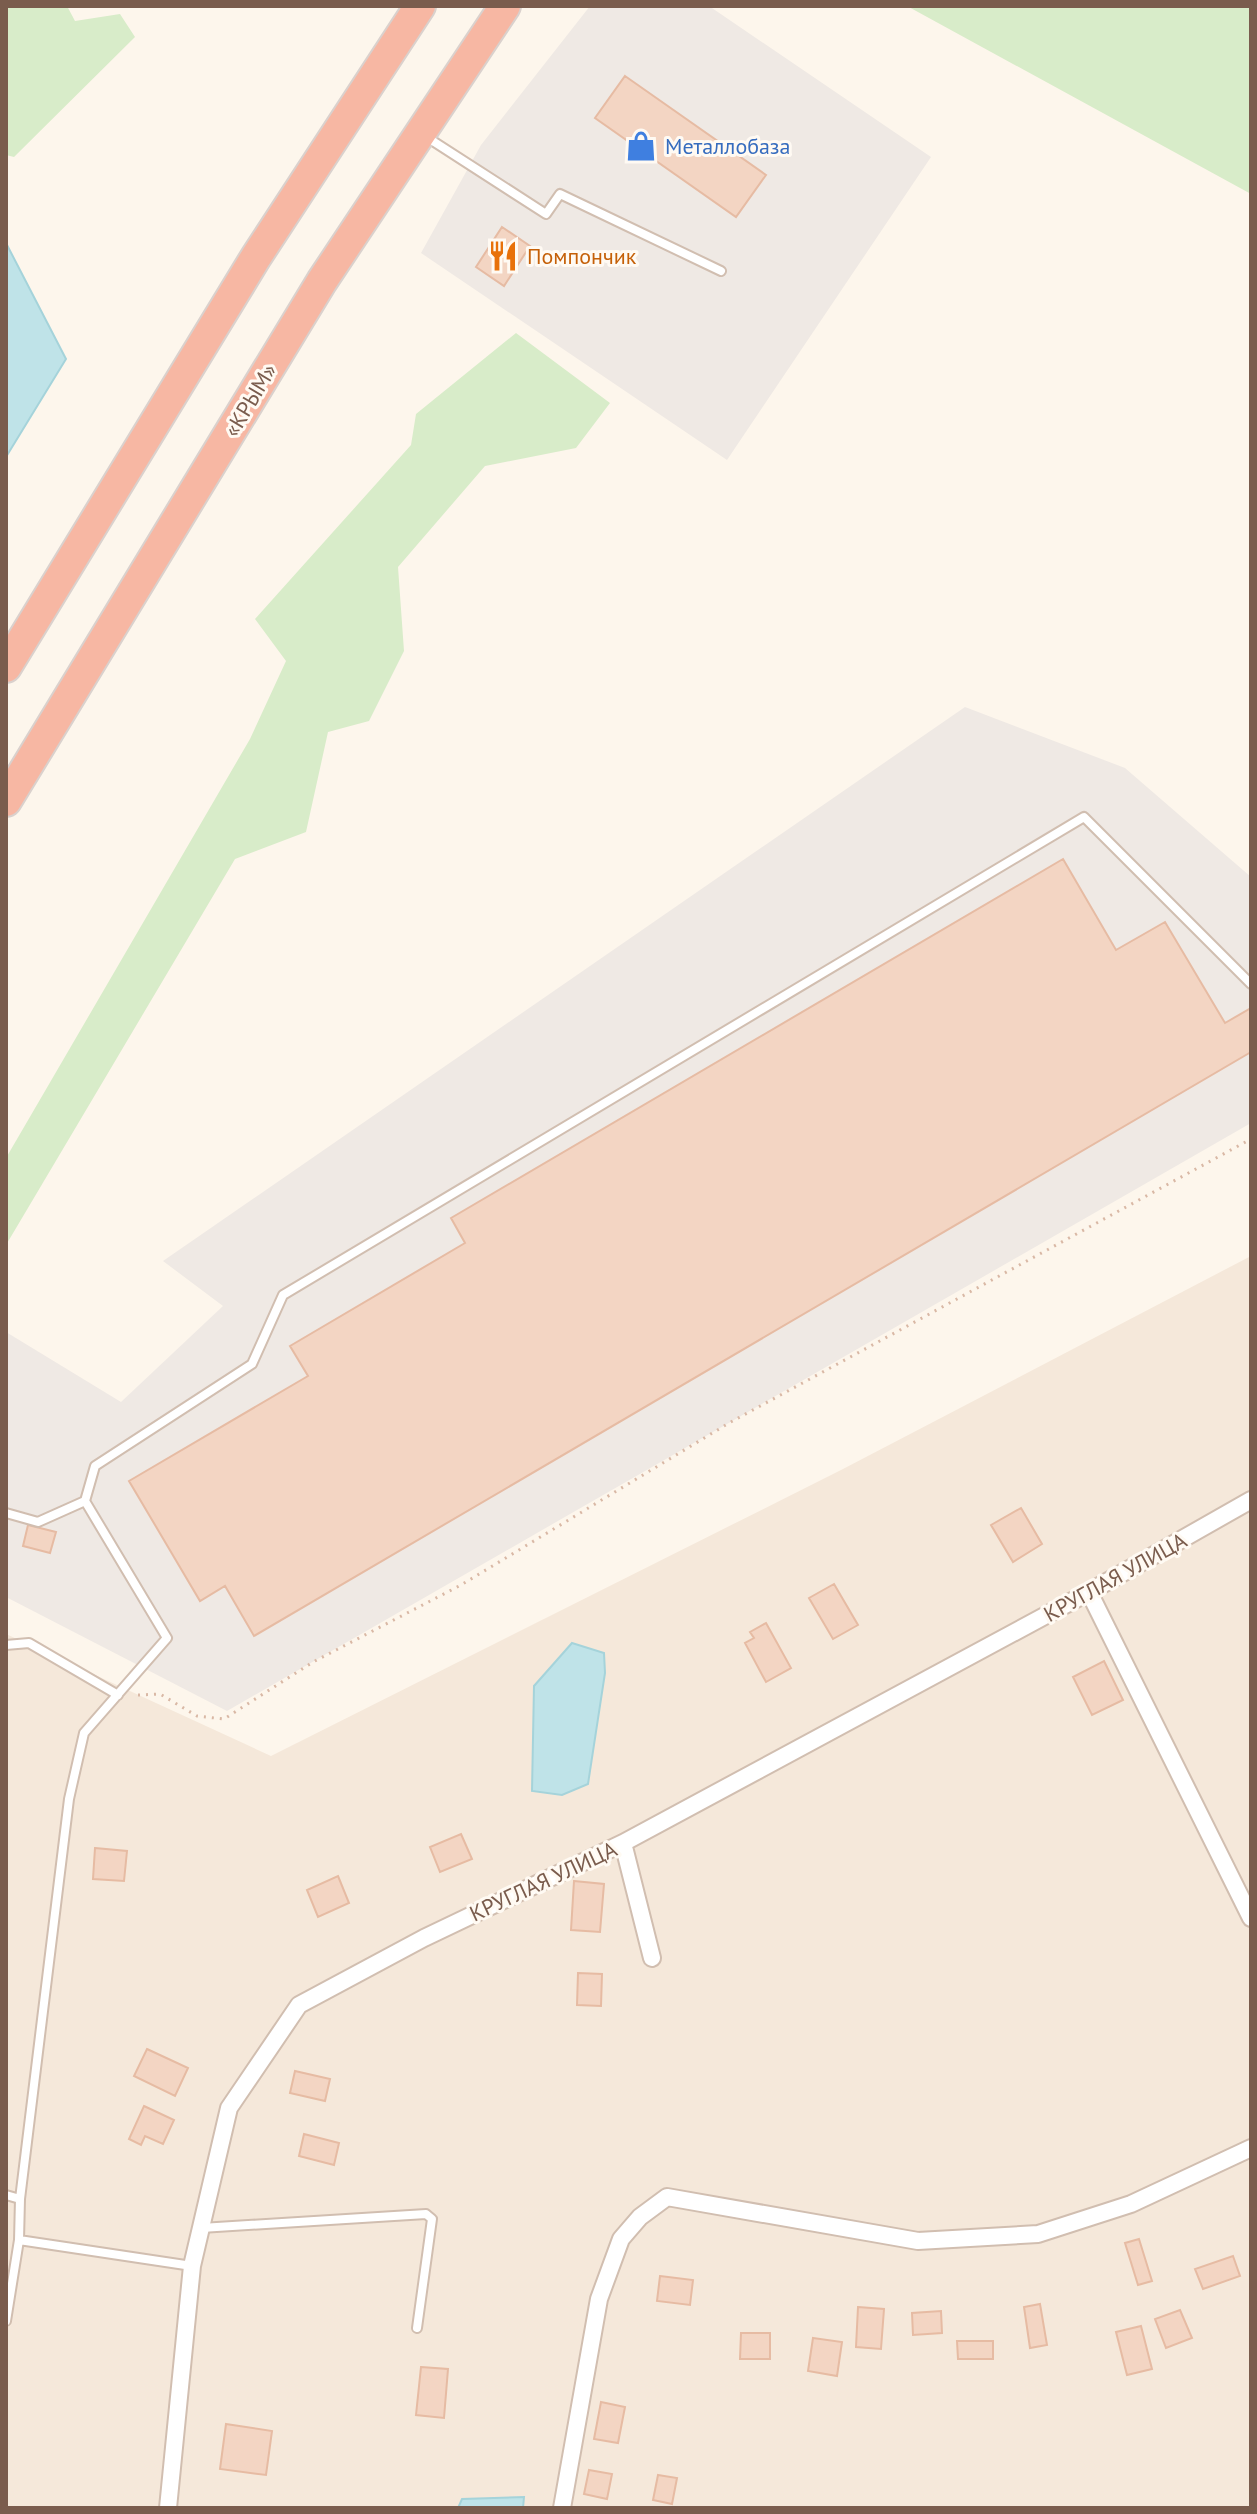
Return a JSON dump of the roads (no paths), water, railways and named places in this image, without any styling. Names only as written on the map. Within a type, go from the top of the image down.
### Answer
[{"type":"highway","points":[[6,667],[256,257],[420,6]]},
{"type":"highway","name":"«КРЫМ»","points":[[6,801],[322,281],[505,6]]},
{"type":"street","name":"КРУГЛАЯ УЛИЦА","points":[[168,2508],[192,2266],[229,2108],[299,2005],[424,1938],[623,1843],[1089,1592],[1251,1500]]},
{"type":"street","points":[[1089,1592],[1251,1918]]},
{"type":"street","points":[[623,1843],[652,1958]]},
{"type":"street","points":[[562,2508],[599,2299],[621,2239],[640,2217],[667,2197],[918,2241],[1038,2234],[1131,2204],[1251,2148]]},
{"type":"lane","points":[[420,133],[546,214],[560,194],[721,271]]},
{"type":"lane","points":[[6,2321],[19,2240],[20,2199],[69,1799],[84,1733],[167,1638],[85,1501],[95,1466],[252,1364],[283,1295],[1084,817],[1251,984]]},
{"type":"lane","points":[[6,1513],[38,1522],[85,1501]]},
{"type":"lane","points":[[6,1645],[29,1643],[118,1695]]},
{"type":"lane","points":[[6,2195],[20,2199]]},
{"type":"lane","points":[[199,2228],[426,2214],[432,2219],[417,2328]]},
{"type":"lane","points":[[19,2240],[192,2266]]},
{"type":"water","points":[[6,243],[66,359],[6,457]]},
{"type":"water","points":[[572,1643],[604,1653],[605,1673],[588,1784],[562,1795],[532,1791],[534,1686]]},
{"type":"water","points":[[524,2497],[523,2508],[458,2508],[462,2499]]},
{"type":"place","name":"Металлобаза","points":[[641,146]]},
{"type":"place","name":"Помпончик","points":[[503,256]]}]
